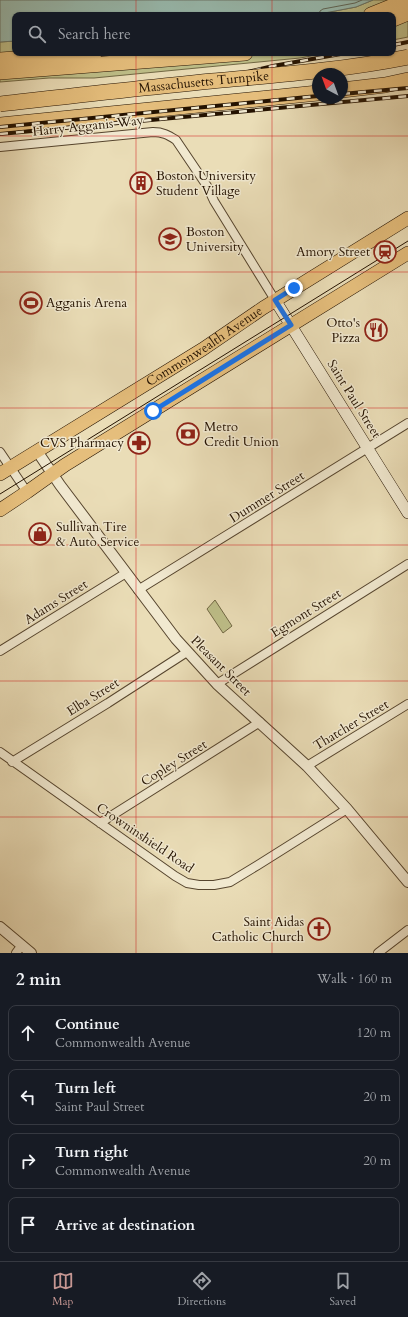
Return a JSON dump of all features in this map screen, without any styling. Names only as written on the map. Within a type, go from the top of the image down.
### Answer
[{"type":"highway","points":[[378,12],[408,0]]},
{"type":"highway","points":[[396,18],[408,13]]},
{"type":"highway","points":[[0,60],[54,56]]},
{"type":"highway","points":[[0,72],[206,56]]},
{"type":"highway","name":"Massachusetts Turnpike","points":[[0,104],[156,86],[361,66],[408,57]]},
{"type":"highway","points":[[348,89],[408,80]]},
{"type":"highway","name":"Massachusetts Turnpike","points":[[0,125],[312,94]]},
{"type":"main road","name":"Commonwealth Avenue","points":[[6,471],[203,348],[275,300],[408,218]]},
{"type":"main road","name":"Commonwealth Avenue","points":[[0,510],[71,461],[408,253]]},
{"type":"main road","name":"Saint Paul Street","points":[[275,300],[408,513]]},
{"type":"street","name":"Harry Agganis Way","points":[[0,147],[162,132],[176,140],[207,186],[275,300]]},
{"type":"street","name":"Dummer Street","points":[[138,590],[408,423]]},
{"type":"street","name":"Pleasant Street","points":[[37,451],[52,474],[138,590],[187,652],[217,684],[307,766],[347,809],[408,882]]},
{"type":"street","points":[[0,452],[6,471],[27,492]]},
{"type":"street","name":"Egmont Street","points":[[217,684],[408,564]]},
{"type":"street","name":"Adams Street","points":[[0,651],[126,573]]},
{"type":"street","name":"Elba Street","points":[[12,762],[187,652]]},
{"type":"street","name":"Thatcher Street","points":[[307,766],[408,704]]},
{"type":"street","name":"Copley Street","points":[[100,823],[260,722]]},
{"type":"street","name":"Crowninshield Road","points":[[0,752],[12,762],[187,883],[199,885],[214,885],[230,882],[347,809]]},
{"type":"street","points":[[0,926],[19,949],[31,953]]},
{"type":"street","points":[[378,953],[408,930]]},
{"type":"green space","points":[[373,0],[408,0],[408,37],[396,39],[396,12],[330,12],[356,7]]},
{"type":"green space","points":[[12,41],[12,56],[311,56],[94,78],[49,78],[0,82],[0,42]]},
{"type":"green space","points":[[215,600],[232,626],[223,633],[207,609]]},
{"type":"water","points":[[0,0],[373,0],[356,7],[330,12],[12,12],[12,41],[0,42]]},
{"type":"tram line","points":[[0,494],[408,241]]},
{"type":"railway","points":[[396,44],[408,42]]},
{"type":"railway","points":[[0,106],[155,91],[196,84],[273,66],[329,56]]},
{"type":"railway","points":[[348,93],[408,88]]},
{"type":"railway","points":[[0,134],[408,96]]},
{"type":"railway","points":[[0,127],[312,97]]},
{"type":"place","name":"Boston University Student Village","points":[[141,183]]},
{"type":"place","name":"Boston University","points":[[170,239]]},
{"type":"place","name":"Amory Street","points":[[385,252]]},
{"type":"place","name":"Agganis Arena","points":[[31,303]]},
{"type":"place","name":"Otto's Pizza","points":[[376,330]]},
{"type":"place","name":"Metro Credit Union","points":[[188,434]]},
{"type":"place","name":"CVS Pharmacy","points":[[139,443]]},
{"type":"place","name":"Sullivan Tire & Auto Service","points":[[40,534]]},
{"type":"place","name":"Saint Aidas Catholic Church","points":[[319,929]]},
{"type":"route","points":[[153,411],[291,325],[275,300],[294,288]]}]
